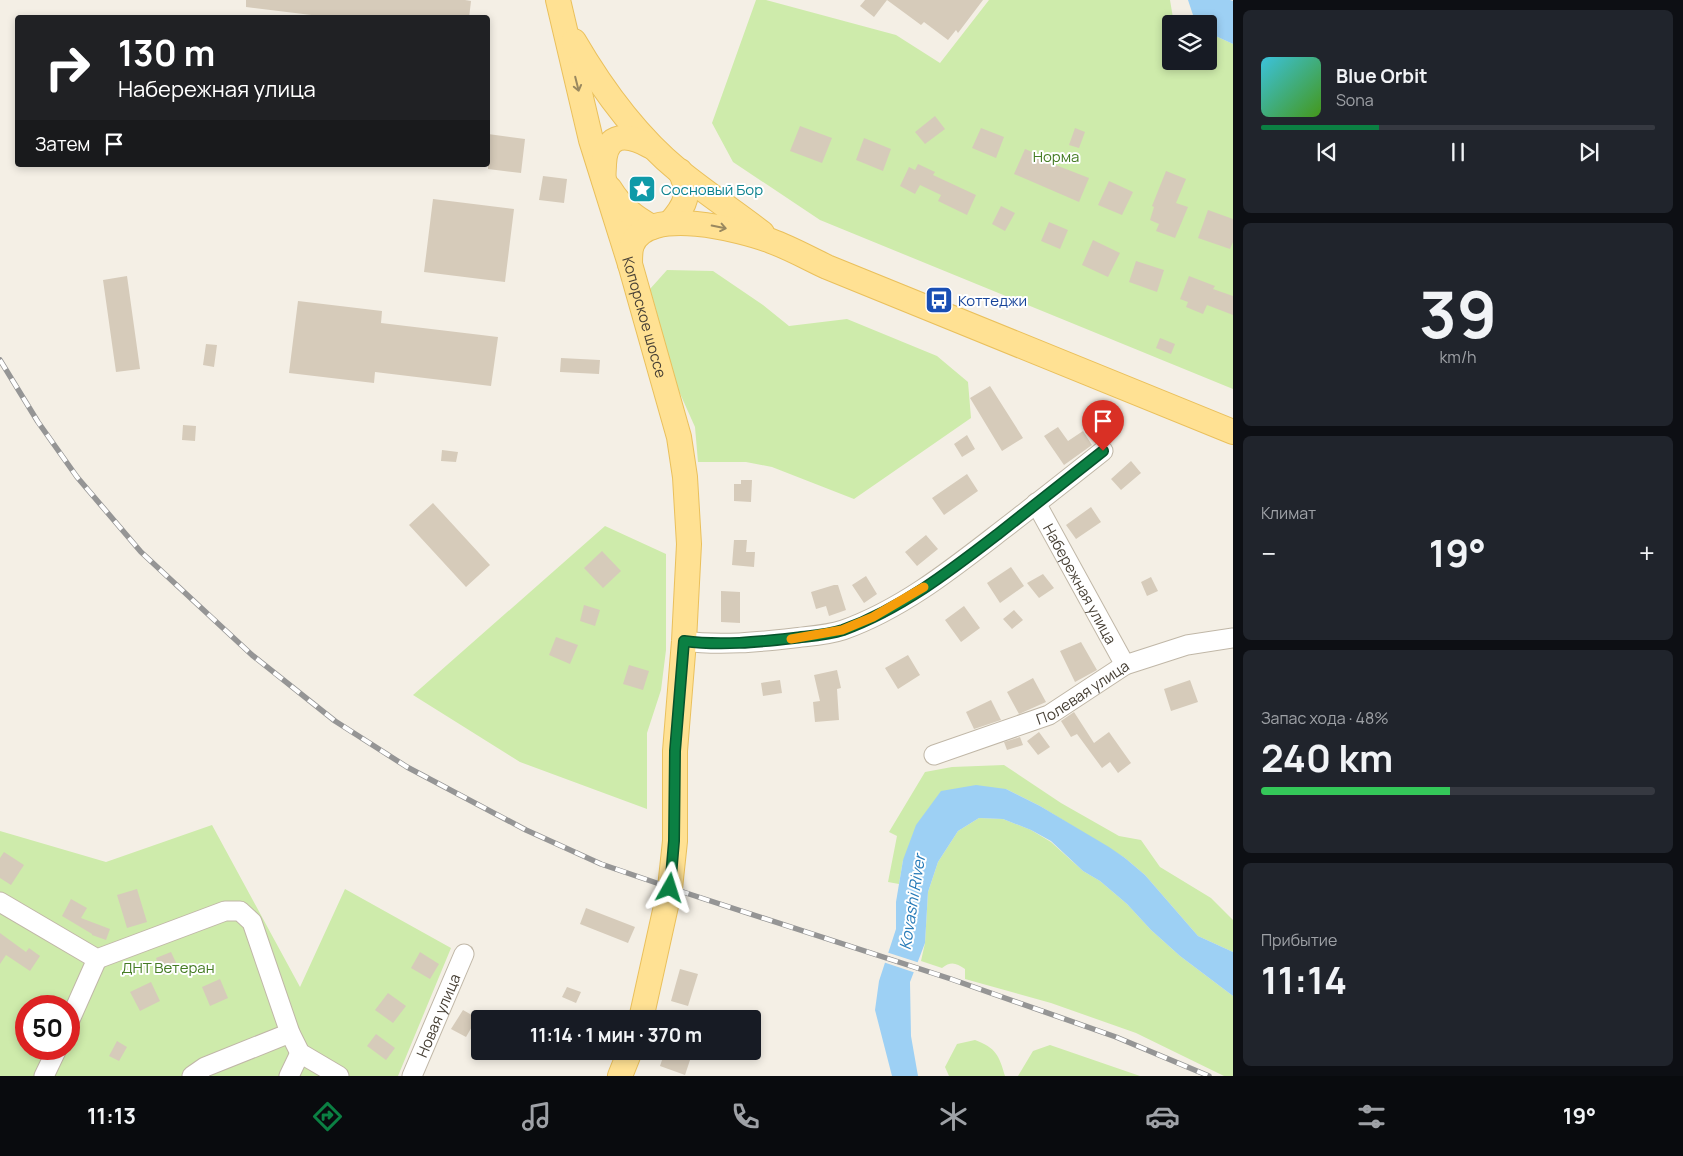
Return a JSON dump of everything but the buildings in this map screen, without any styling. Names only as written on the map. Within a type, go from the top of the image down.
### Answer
[{"type":"main road","points":[[560,10],[593,72],[611,99],[654,148],[680,171],[771,241]]},
{"type":"main road","name":"Копорское шоссе","points":[[560,10],[591,140],[630,264],[679,437],[683,461],[688,544],[684,641]]},
{"type":"main road","points":[[654,148],[635,138],[625,137],[618,138],[610,145],[605,155],[604,180],[615,198],[627,212],[661,225],[697,223],[724,227],[771,241],[836,270],[1233,432]]},
{"type":"main road","points":[[630,264],[632,244],[640,234],[661,225],[682,210],[686,196],[686,184],[680,171]]},
{"type":"main road","points":[[643,1010],[670,888],[674,841],[675,751],[684,641]]},
{"type":"main road","points":[[620,1076],[626,1060]]},
{"type":"street","points":[[684,641],[699,643],[768,641],[814,636],[842,630],[873,617],[951,570],[1103,451]]},
{"type":"street","name":"Набережная улица","points":[[1036,503],[1125,665]]},
{"type":"street","name":"Полевая улица","points":[[934,755],[1049,716],[1125,665],[1187,645],[1233,638]]},
{"type":"street","points":[[0,902],[98,959]]},
{"type":"street","points":[[80,998],[98,959],[225,911],[240,911],[252,922],[290,1033],[300,1053],[339,1076]]},
{"type":"street","name":"Новая улица","points":[[412,1076],[464,954]]},
{"type":"street","points":[[192,1076],[205,1067],[290,1033]]},
{"type":"street","points":[[289,1076],[300,1053]]},
{"type":"street","points":[[44,1076],[52,1060]]},
{"type":"green space","name":"Норма","points":[[756,0],[766,0],[896,35],[940,63],[989,0],[1170,0],[1172,15],[1162,15],[1162,70],[1217,70],[1217,37],[1233,44],[1233,389],[820,220],[733,162],[712,123]]},
{"type":"green space","points":[[667,270],[713,271],[763,305],[789,326],[847,319],[937,356],[968,382],[971,418],[854,499],[772,467],[746,462],[698,462],[695,427],[678,389],[650,289]]},
{"type":"green space","points":[[605,526],[666,554],[666,650],[661,690],[647,733],[647,809],[520,762],[413,695]]},
{"type":"green space","points":[[1004,765],[1061,803],[1119,836],[1141,840],[1160,867],[1211,898],[1233,920],[1233,952],[1198,936],[1145,875],[1125,858],[1040,806],[1006,789],[903,860],[899,884],[888,882],[897,836],[889,832],[925,772],[952,767]]},
{"type":"green space","points":[[979,818],[1003,819],[1031,830],[1051,842],[1083,871],[1100,881],[1127,904],[1151,930],[1180,956],[1233,996],[1233,1076],[1224,1076],[1136,1033],[1051,1003],[965,979],[965,969],[956,964],[948,964],[942,968],[921,961],[925,943],[928,892],[938,862],[958,831]]},
{"type":"green space","name":"ДНТ Ветеран","points":[[212,825],[300,987],[345,889],[451,948],[398,1076],[0,1076],[0,831],[106,862]]},
{"type":"green space","points":[[975,1040],[988,1046],[996,1053],[1005,1076],[949,1076],[945,1067],[957,1044]]},
{"type":"green space","points":[[1050,1045],[1140,1076],[1018,1076],[1033,1051]]},
{"type":"water","points":[[1188,0],[1233,1],[1233,44],[1217,37],[1217,15],[1193,15]]},
{"type":"water","name":"Kovashi River","points":[[976,785],[1006,789],[1040,806],[1125,858],[1145,875],[1198,936],[1233,952],[1233,996],[1180,956],[1151,930],[1127,904],[1100,881],[1083,871],[1051,841],[1031,830],[1003,819],[979,818],[958,831],[938,862],[928,892],[925,943],[910,982],[911,1036],[918,1076],[892,1076],[875,1010],[879,981],[896,929],[896,902],[903,860],[916,825],[941,791]]},
{"type":"pier","points":[[886,952],[920,963],[916,973],[883,962]]},
{"type":"railway","points":[[0,360],[38,422],[77,477],[141,552],[252,655],[335,721],[407,767],[526,830],[601,864],[951,979],[1116,1037],[1209,1076]]},
{"type":"slow traffic","points":[[791,639],[842,630],[873,617],[924,587]]},
{"type":"place","name":"Сосновый Бор","points":[[642,189]]},
{"type":"place","name":"Коттеджи","points":[[939,300]]},
{"type":"route","points":[[670,888],[674,841],[675,751],[684,641],[699,643],[768,641],[814,636],[842,630],[873,617],[951,570],[1103,451]]}]
